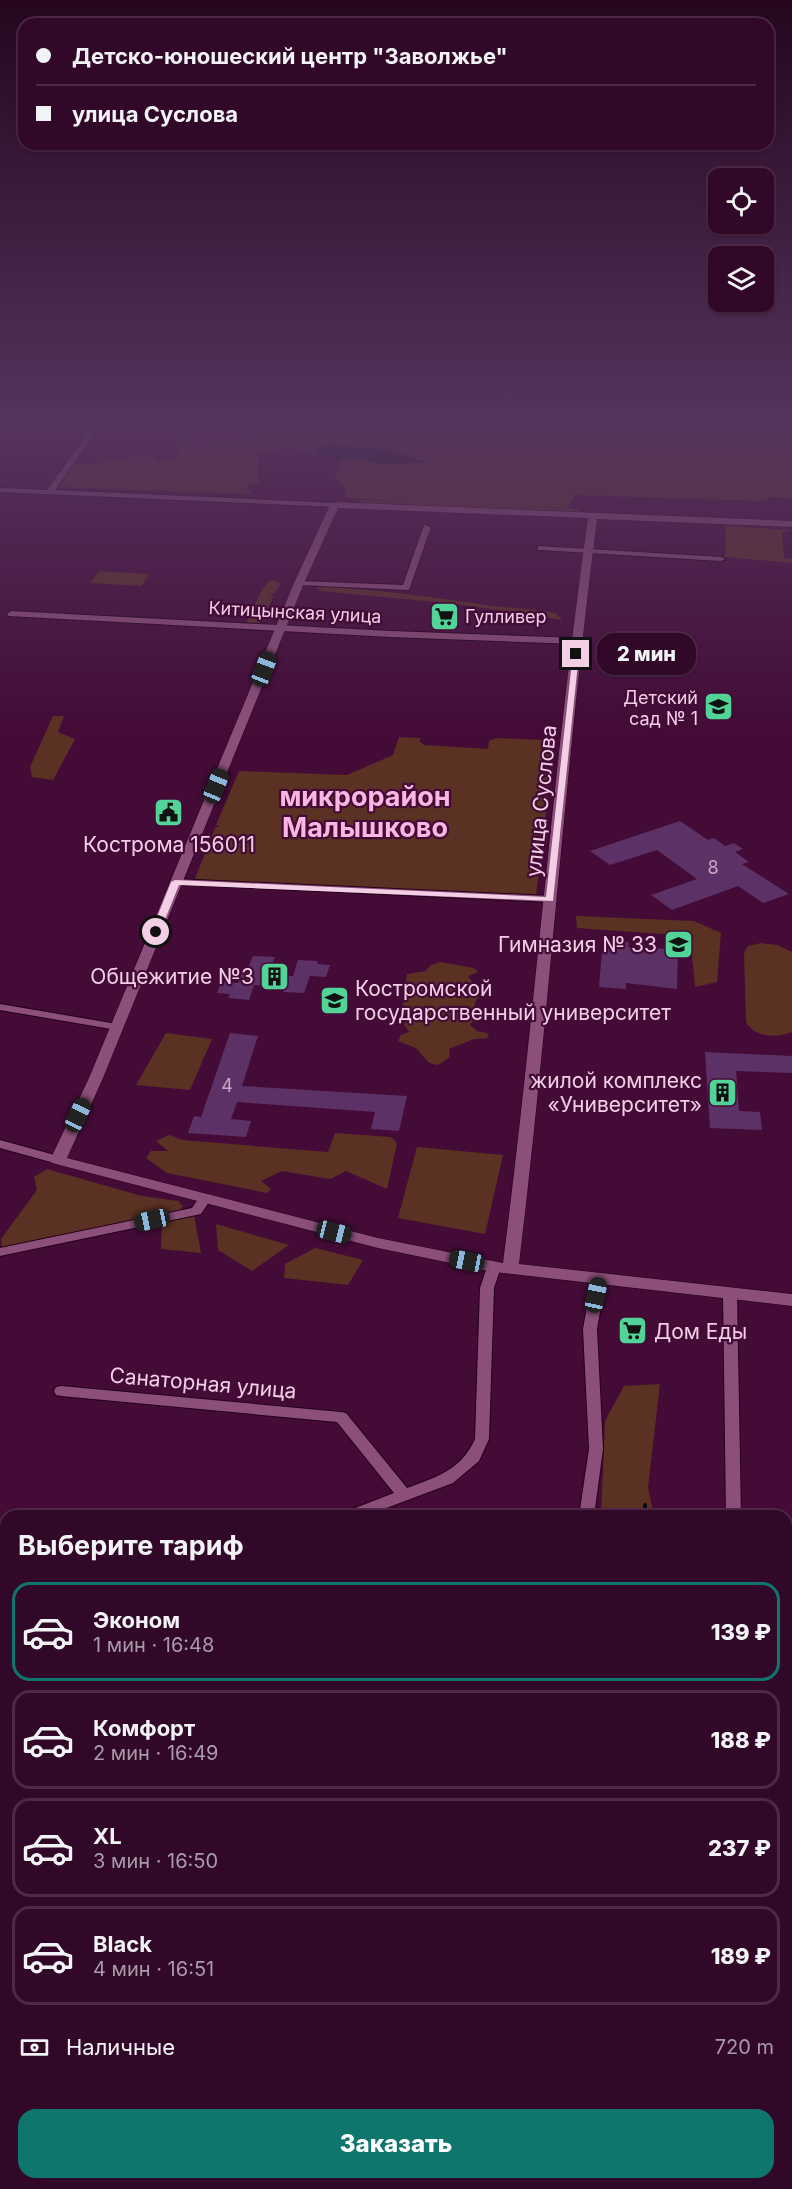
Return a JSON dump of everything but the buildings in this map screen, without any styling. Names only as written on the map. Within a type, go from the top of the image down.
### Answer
[{"type":"street","points":[[58,1160],[117,1027],[298,583],[324,527]]},
{"type":"street","points":[[298,583],[406,588],[427,527]]},
{"type":"street","name":"улица Суслова","points":[[502,1268],[528,1120],[568,739],[572,671],[578,641],[592,527]]},
{"type":"street","points":[[542,548],[721,559]]},
{"type":"street","name":"Китицынская улица","points":[[11,614],[578,641]]},
{"type":"street","points":[[175,882],[550,899]]},
{"type":"street","points":[[0,1007],[117,1027]]},
{"type":"street","points":[[0,1144],[378,1243],[502,1268],[792,1300]]},
{"type":"street","points":[[0,1252],[196,1211],[205,1199]]},
{"type":"street","points":[[366,1510],[448,1479],[474,1457],[482,1439],[487,1288],[502,1268]]},
{"type":"street","points":[[587,1510],[596,1449],[590,1329],[599,1278]]},
{"type":"street","points":[[730,1293],[734,1510]]},
{"type":"street","name":"Санаторная улица","points":[[61,1391],[341,1417],[405,1496]]},
{"type":"shaded area","points":[[726,527],[791,530],[782,533],[784,558],[792,559],[792,563],[725,557]]},
{"type":"shaded area","points":[[99,571],[149,574],[142,586],[91,583]]},
{"type":"shaded area","points":[[272,580],[279,582],[280,585],[275,593],[270,594],[273,596],[270,604],[258,624],[246,622],[260,593]]},
{"type":"shaded area","points":[[319,586],[541,611],[557,614],[562,620],[457,604],[321,591],[316,588]]},
{"type":"shaded area","points":[[53,716],[64,716],[58,732],[75,739],[53,780],[32,777],[30,767]]},
{"type":"shaded area","points":[[399,737],[421,738],[419,741],[424,745],[488,749],[489,741],[496,738],[548,740],[554,744],[536,896],[194,881],[215,828],[219,826],[216,825],[239,771],[347,775],[393,755]]},
{"type":"shaded area","points":[[576,916],[694,921],[721,933],[717,982],[695,987],[690,936],[577,928]]},
{"type":"shaded area","points":[[761,943],[777,945],[792,952],[792,1032],[786,1034],[773,1036],[761,1034],[746,1022],[744,953],[748,946]]},
{"type":"shaded area","points":[[440,962],[474,968],[478,972],[468,976],[476,987],[492,987],[489,992],[482,993],[476,1000],[473,1012],[477,1015],[470,1025],[477,1031],[487,1033],[489,1038],[474,1039],[449,1049],[450,1057],[438,1065],[429,1063],[416,1048],[398,1041],[401,1035],[409,1032],[404,1024],[408,1019],[403,1004],[407,974],[426,971],[431,965]]},
{"type":"shaded area","points":[[166,1033],[212,1039],[190,1090],[136,1085]]},
{"type":"shaded area","points":[[335,1133],[391,1137],[397,1143],[387,1189],[346,1171],[330,1179],[282,1171],[261,1181],[271,1189],[267,1193],[167,1173],[146,1158],[151,1151],[168,1151],[156,1141],[169,1135],[183,1140],[328,1152]]},
{"type":"shaded area","points":[[417,1147],[503,1155],[485,1234],[398,1218]]},
{"type":"shaded area","points":[[47,1169],[142,1196],[178,1201],[183,1206],[180,1211],[2,1247],[1,1239],[37,1190],[34,1177]]},
{"type":"shaded area","points":[[194,1215],[201,1253],[161,1249],[162,1223]]},
{"type":"shaded area","points":[[216,1224],[289,1245],[252,1271],[218,1250]]},
{"type":"shaded area","points":[[315,1248],[363,1260],[348,1285],[284,1278],[285,1264]]},
{"type":"shaded area","points":[[660,1384],[648,1488],[653,1510],[601,1510],[605,1421],[624,1386]]},
{"type":"waterway","points":[[645,1505],[645,1510]]},
{"type":"place","name":"Гулливер","points":[[444,616]]},
{"type":"place","name":"Детский сад № 1","points":[[719,707]]},
{"type":"place","name":"Кострома 156011","points":[[169,813]]},
{"type":"place","name":"Гимназия № 33","points":[[678,944]]},
{"type":"place","name":"Общежитие №3","points":[[275,976]]},
{"type":"place","name":"Костромской государственный университет","points":[[334,1000]]},
{"type":"place","name":"жилой комплекс «Университет»","points":[[723,1092]]},
{"type":"place","name":"Дом Еды","points":[[633,1331]]},
{"type":"district","name":"микрорайон Малышково","points":[[365,812]]},
{"type":"route","points":[[156,932],[175,882],[550,899],[568,739],[572,671],[576,654]]}]
